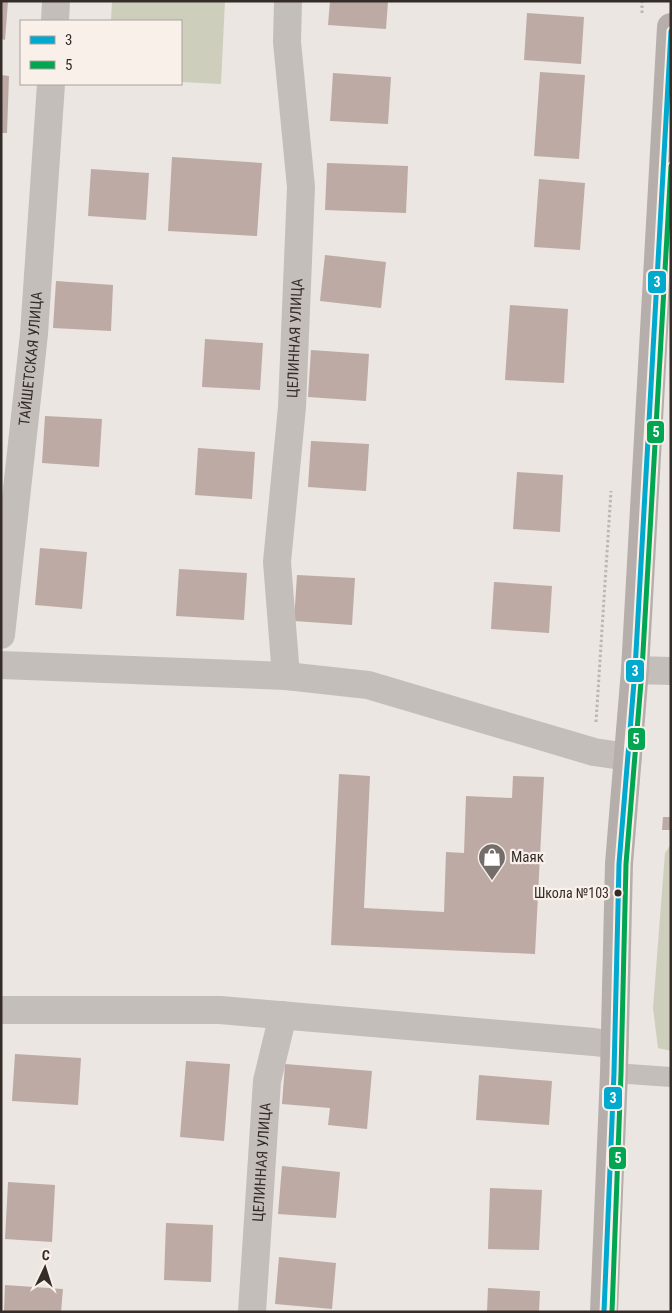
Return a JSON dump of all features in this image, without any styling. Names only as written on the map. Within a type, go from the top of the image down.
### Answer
[{"type":"street","points":[[55,20],[56,1]]},
{"type":"street","name":"ЦЕЛИННАЯ УЛИЦА","points":[[286,676],[277,562],[292,407],[301,187],[287,42],[288,1]]},
{"type":"street","points":[[604,1312],[620,864],[662,350],[671,27]]},
{"type":"street","name":"ТАЙШЕТСКАЯ УЛИЦА","points":[[1,635],[34,334],[51,85]]},
{"type":"street","points":[[1,665],[286,676],[368,685],[594,752],[628,757]]},
{"type":"street","points":[[635,670],[671,671]]},
{"type":"street","points":[[1,1010],[220,1010],[615,1045]]},
{"type":"street","name":"ЦЕЛИННАЯ УЛИЦА","points":[[252,1312],[268,1081],[283,1015]]},
{"type":"lane","points":[[614,1073],[671,1078]]},
{"type":"green space","points":[[112,1],[225,1],[221,84],[182,82],[182,20],[111,20]]},
{"type":"green space","points":[[671,844],[671,1051],[658,1048],[653,1008],[665,853]]},
{"type":"building","points":[[1,1],[8,1],[5,40],[1,39]]},
{"type":"building","points":[[330,1],[388,1],[386,29],[328,25]]},
{"type":"building","points":[[527,13],[584,17],[581,64],[524,60]]},
{"type":"building","points":[[540,72],[585,75],[579,159],[534,156]]},
{"type":"building","points":[[333,73],[391,77],[388,124],[330,121]]},
{"type":"building","points":[[1,75],[9,76],[7,133],[1,133]]},
{"type":"building","points":[[172,157],[262,163],[257,236],[168,231]]},
{"type":"building","points":[[327,163],[408,166],[406,213],[325,210]]},
{"type":"building","points":[[91,169],[149,173],[146,220],[88,216]]},
{"type":"building","points":[[539,179],[585,183],[580,250],[534,247]]},
{"type":"building","points":[[325,255],[386,262],[381,308],[320,301]]},
{"type":"building","points":[[56,281],[113,285],[111,331],[53,328]]},
{"type":"building","points":[[510,305],[568,309],[564,383],[505,380]]},
{"type":"building","points":[[205,339],[263,343],[260,390],[202,387]]},
{"type":"building","points":[[311,350],[369,354],[366,401],[308,397]]},
{"type":"building","points":[[45,416],[102,419],[99,467],[42,463]]},
{"type":"building","points":[[311,441],[369,444],[366,491],[308,487]]},
{"type":"building","points":[[198,448],[255,452],[252,499],[195,495]]},
{"type":"building","points":[[517,472],[563,475],[560,532],[513,529]]},
{"type":"building","points":[[40,548],[87,552],[82,609],[35,605]]},
{"type":"building","points":[[179,569],[247,573],[244,620],[176,616]]},
{"type":"building","points":[[297,575],[355,578],[352,625],[294,621]]},
{"type":"building","points":[[494,582],[552,586],[549,633],[491,629]]},
{"type":"building","name":"Маяк","points":[[339,774],[370,776],[364,908],[444,912],[446,852],[464,853],[466,796],[512,798],[513,776],[544,777],[535,954],[331,945]]},
{"type":"building","points":[[663,817],[671,817],[671,830],[662,830]]},
{"type":"building","points":[[15,1054],[81,1058],[78,1105],[12,1101]]},
{"type":"building","points":[[186,1061],[230,1064],[224,1141],[180,1137]]},
{"type":"building","points":[[285,1064],[372,1071],[367,1129],[328,1125],[330,1108],[282,1104]]},
{"type":"building","points":[[479,1075],[552,1081],[549,1125],[476,1120]]},
{"type":"building","points":[[282,1166],[340,1172],[336,1218],[278,1214]]},
{"type":"building","points":[[8,1182],[55,1185],[52,1242],[5,1239]]},
{"type":"building","points":[[490,1188],[542,1190],[539,1250],[488,1249]]},
{"type":"building","points":[[166,1223],[213,1225],[211,1282],[164,1280]]},
{"type":"building","points":[[279,1257],[336,1263],[332,1309],[275,1304]]},
{"type":"building","points":[[5,1285],[63,1289],[61,1312],[4,1312]]},
{"type":"building","points":[[488,1288],[540,1291],[539,1312],[487,1312]]},
{"type":"transit line","name":"3","points":[[604,1312],[614,1073],[619,864],[635,670],[671,31]]},
{"type":"transit line","name":"5","points":[[612,1312],[621,1073],[626,864],[642,670],[671,166]]},
{"type":"place","name":"Маяк","points":[[492,881]]},
{"type":"place","name":"Школа №103","points":[[618,893]]}]
